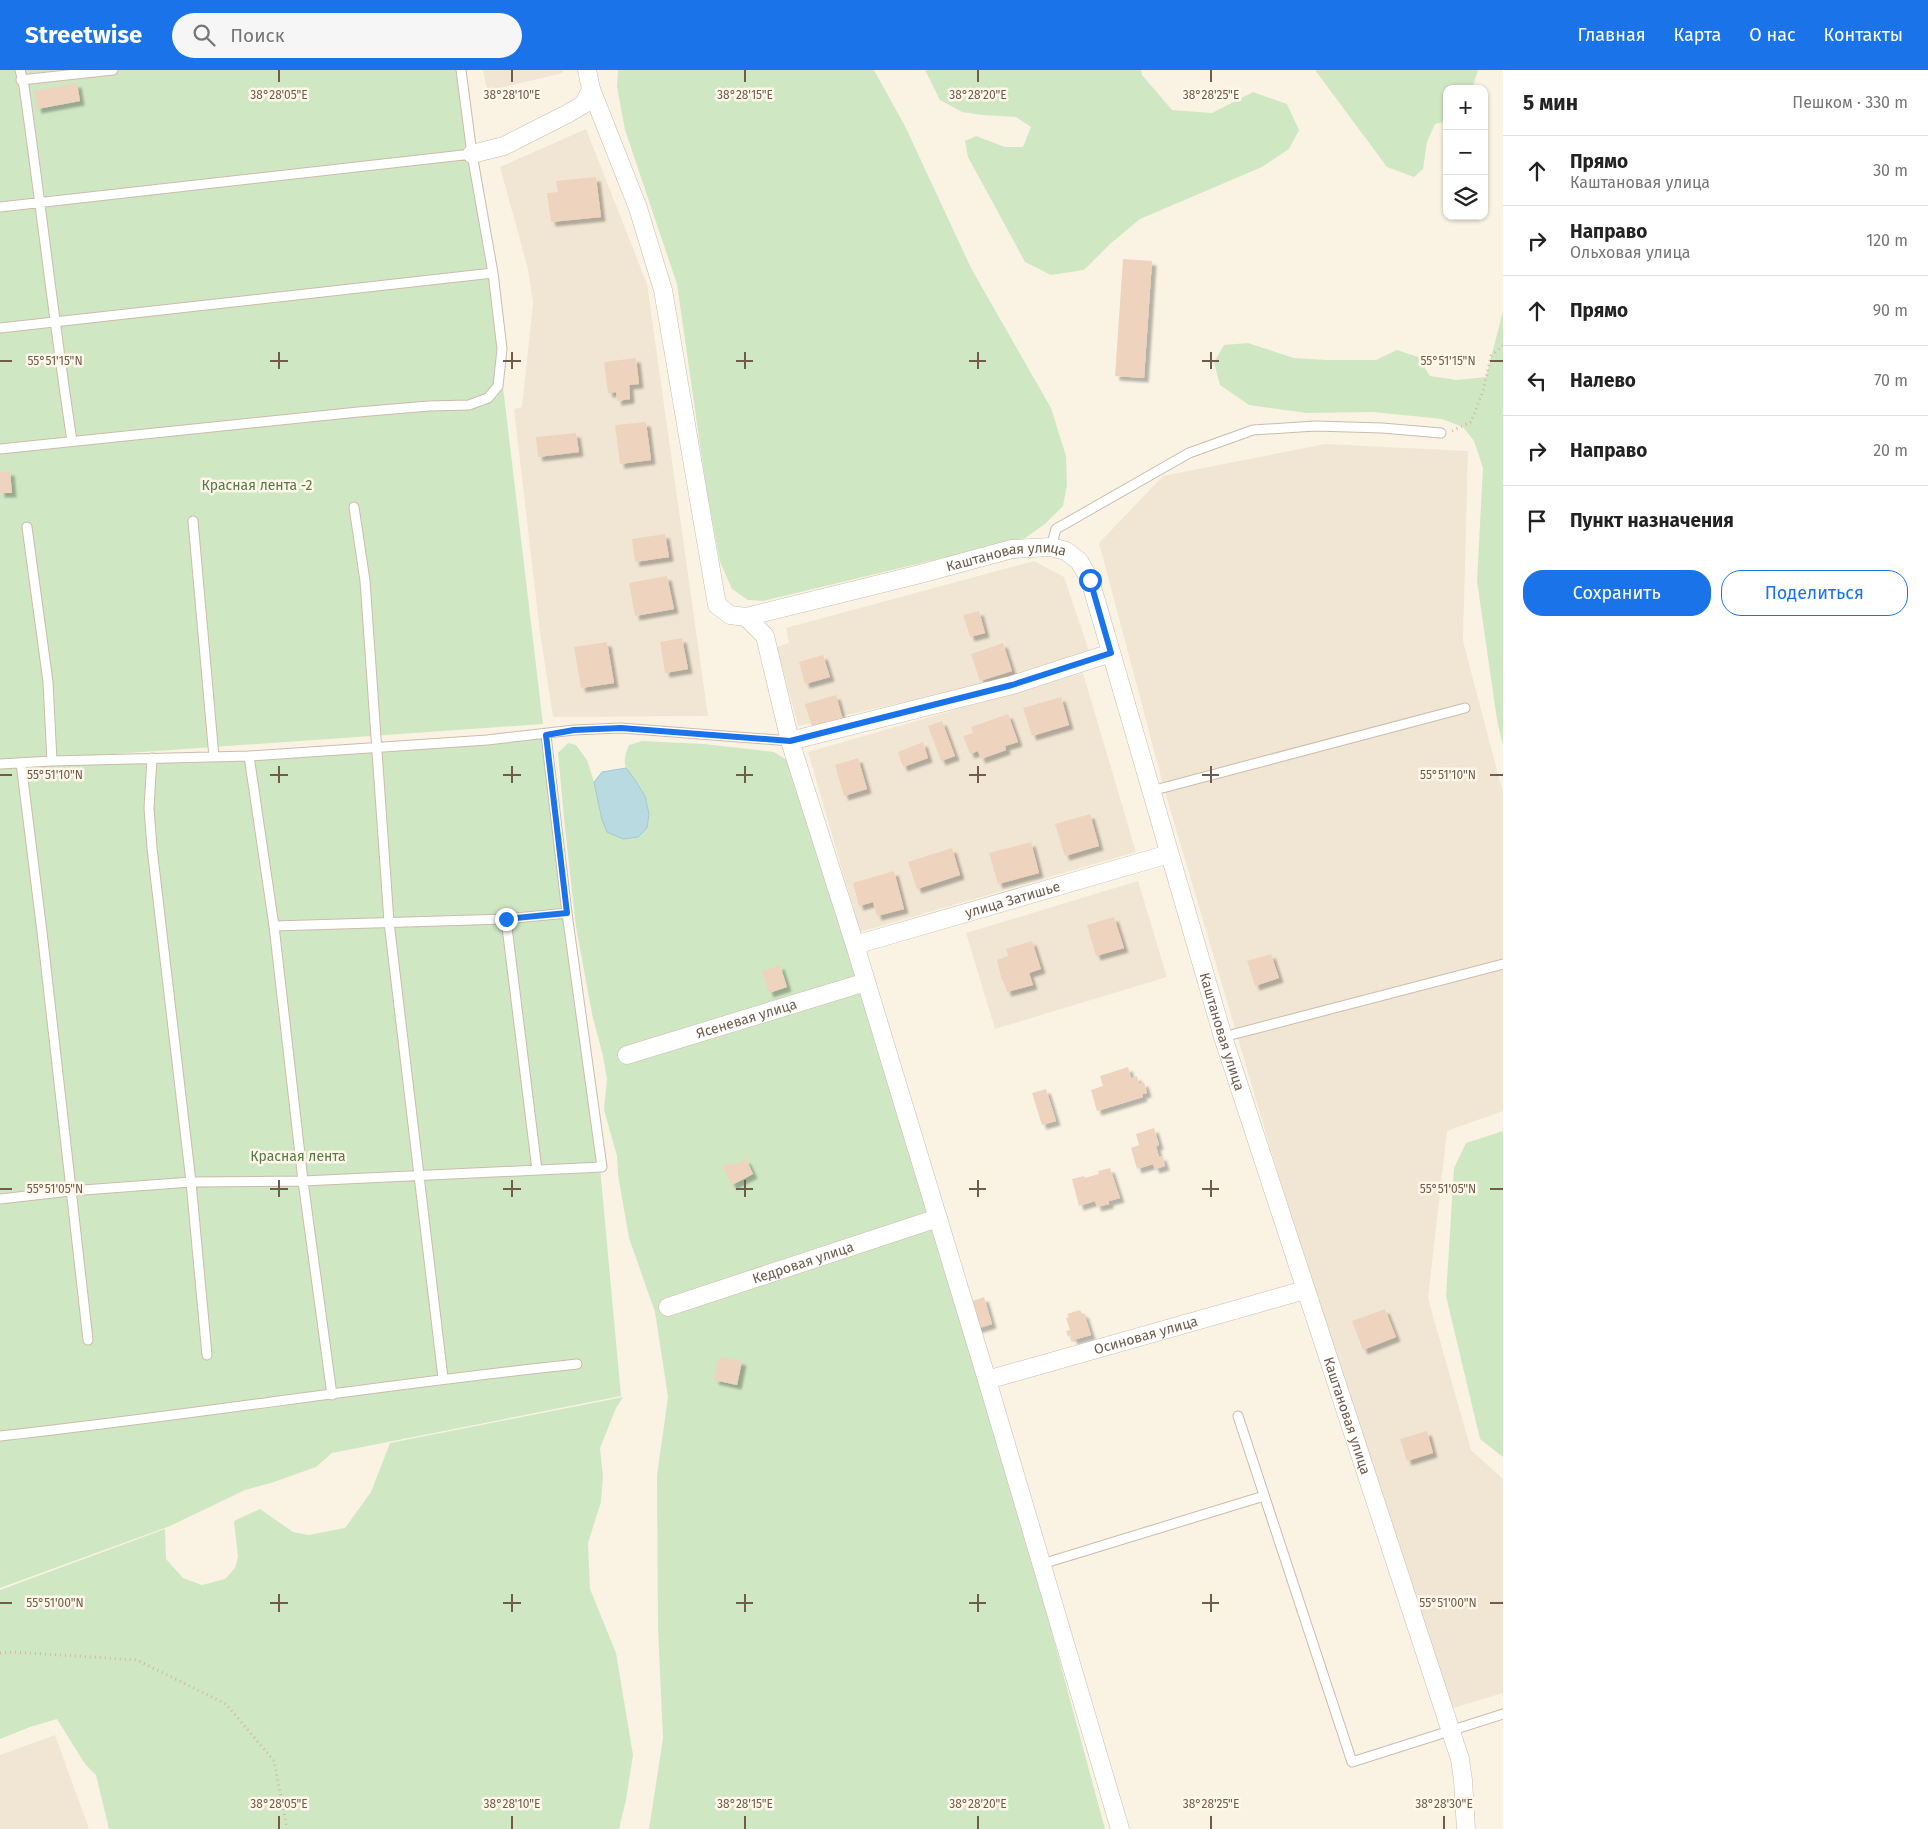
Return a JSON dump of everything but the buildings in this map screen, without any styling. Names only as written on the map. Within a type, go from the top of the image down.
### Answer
[{"type":"street","points":[[587,70],[591,88],[638,208],[663,290],[717,605],[730,615],[746,616],[765,636],[790,741],[855,945],[938,1218],[1120,1829]]},
{"type":"street","points":[[472,154],[504,146],[567,114],[584,104],[591,88]]},
{"type":"street","name":"Каштановая улица","points":[[746,616],[1012,550],[1051,547],[1066,551],[1079,561],[1090,580],[1223,1037],[1460,1759],[1464,1780],[1466,1829]]},
{"type":"street","points":[[790,741],[1012,685],[1111,653]]},
{"type":"street","name":"улица Затишье","points":[[855,945],[1169,854]]},
{"type":"street","name":"Ясеневая улица","points":[[627,1055],[866,982]]},
{"type":"street","name":"Кедровая улица","points":[[668,1307],[938,1218]]},
{"type":"street","name":"Осиновая улица","points":[[987,1380],[1305,1290]]},
{"type":"lane","points":[[72,441],[54,321],[24,86],[20,75],[113,70]]},
{"type":"lane","points":[[0,450],[358,412],[429,406],[470,405],[488,398],[498,386],[502,349],[494,273],[472,154],[461,70]]},
{"type":"lane","points":[[0,207],[472,154]]},
{"type":"lane","points":[[0,328],[494,273]]},
{"type":"lane","points":[[1051,547],[1056,529],[1189,453],[1253,430],[1325,426],[1441,433]]},
{"type":"lane","points":[[354,506],[365,581],[389,922],[444,1378]]},
{"type":"lane","points":[[193,521],[214,757]]},
{"type":"lane","points":[[27,527],[48,682],[52,761]]},
{"type":"lane","points":[[1151,791],[1465,708]]},
{"type":"lane","points":[[0,764],[249,756],[376,748],[546,735],[574,730],[621,728],[790,741]]},
{"type":"lane","points":[[0,1199],[70,1191],[191,1182],[303,1181],[602,1167],[567,913],[546,735]]},
{"type":"lane","points":[[249,756],[274,926],[303,1181],[332,1395]]},
{"type":"lane","points":[[152,758],[149,808],[152,848],[191,1182],[207,1355]]},
{"type":"lane","points":[[21,763],[88,1340]]},
{"type":"lane","points":[[274,926],[506,919],[567,913]]},
{"type":"lane","points":[[506,919],[537,1170]]},
{"type":"lane","points":[[1223,1037],[1503,964]]},
{"type":"lane","points":[[0,1436],[142,1420],[444,1378],[577,1364]]},
{"type":"lane","points":[[1238,1416],[1352,1762],[1503,1714]]},
{"type":"lane","points":[[1042,1564],[1264,1496]]},
{"type":"path","points":[[1441,433],[1456,430],[1471,422],[1483,390],[1491,356],[1503,345]]},
{"type":"path","points":[[0,1654],[13,1652],[137,1660],[226,1704],[274,1761],[287,1829]]},
{"type":"shaded area","points":[[483,70],[563,70],[563,73],[487,91]]},
{"type":"shaded area","points":[[586,129],[647,284],[708,716],[553,717],[540,633],[514,409],[522,407],[533,303],[528,269],[500,167]]},
{"type":"shaded area","points":[[1325,444],[1468,451],[1463,641],[1503,793],[1503,1111],[1447,1131],[1428,1298],[1471,1450],[1503,1479],[1503,1693],[1450,1709],[1291,1218],[1165,792],[1099,543],[1163,476]]},
{"type":"shaded area","points":[[1034,561],[1064,577],[1089,651],[980,685],[798,726],[777,647],[789,643],[786,628]]},
{"type":"shaded area","points":[[1083,673],[1136,852],[860,932],[808,752]]},
{"type":"shaded area","points":[[1138,881],[1167,977],[995,1029],[966,933]]},
{"type":"shaded area","points":[[55,1735],[89,1829],[0,1829],[0,1755]]},
{"type":"green space","name":"Красная лента -2","points":[[0,70],[461,70],[493,273],[501,370],[543,724],[0,762]]},
{"type":"green space","points":[[618,70],[874,70],[905,126],[971,268],[1051,408],[1066,456],[1067,485],[1063,506],[1045,524],[1025,538],[763,601],[748,600],[732,589],[720,562],[706,487],[677,284],[625,130],[617,87]]},
{"type":"green space","points":[[925,70],[1141,70],[1142,75],[1172,110],[1212,113],[1253,92],[1287,104],[1299,130],[1289,149],[1262,167],[1140,219],[1110,244],[1084,270],[1051,275],[1025,262],[968,157],[965,141],[976,136],[1005,147],[1023,147],[1031,127],[1016,117],[962,112],[940,100]]},
{"type":"green space","points":[[1315,70],[1478,70],[1473,85],[1443,85],[1443,122],[1435,124],[1427,142],[1423,169],[1414,177],[1387,167]]},
{"type":"green space","points":[[1503,311],[1503,746],[1497,720],[1477,581],[1483,468],[1474,441],[1463,427],[1442,419],[1373,412],[1307,413],[1249,405],[1220,385],[1214,362],[1224,345],[1248,343],[1294,358],[1328,360],[1376,360],[1397,350],[1418,357],[1430,376],[1457,380],[1486,377]]},
{"type":"green space","name":"Красная лента","points":[[544,735],[600,1167],[621,1396],[332,1453],[316,1467],[245,1490],[170,1526],[0,1588],[0,768],[138,762]]},
{"type":"green space","points":[[642,741],[704,744],[774,752],[790,762],[868,1006],[1031,1555],[1105,1829],[649,1829],[663,1738],[658,1629],[657,1475],[668,1397],[655,1312],[629,1238],[618,1175],[617,1156],[604,1110],[607,1079],[592,1014],[576,927],[558,753],[568,743],[576,745],[587,760],[602,820],[623,839],[633,838],[644,831],[649,817],[646,801],[640,786],[626,768],[625,762],[629,745]]},
{"type":"green space","points":[[1503,1131],[1503,1457],[1480,1439],[1446,1296],[1454,1168],[1466,1143]]},
{"type":"green space","points":[[623,1397],[616,1408],[600,1448],[603,1476],[601,1502],[588,1543],[590,1589],[616,1653],[633,1755],[619,1829],[109,1829],[96,1775],[85,1764],[57,1719],[0,1739],[0,1590],[165,1529],[166,1559],[183,1578],[202,1585],[225,1579],[235,1568],[238,1557],[234,1521],[260,1509],[293,1532],[309,1535],[345,1528],[371,1492],[390,1443]]},
{"type":"water","points":[[626,768],[645,796],[649,814],[647,828],[638,837],[623,839],[607,832],[602,820],[594,782],[602,772]]},
{"type":"route","points":[[506,919],[567,913],[546,735],[574,730],[621,728],[790,741],[1012,685],[1111,653],[1090,580]]}]
